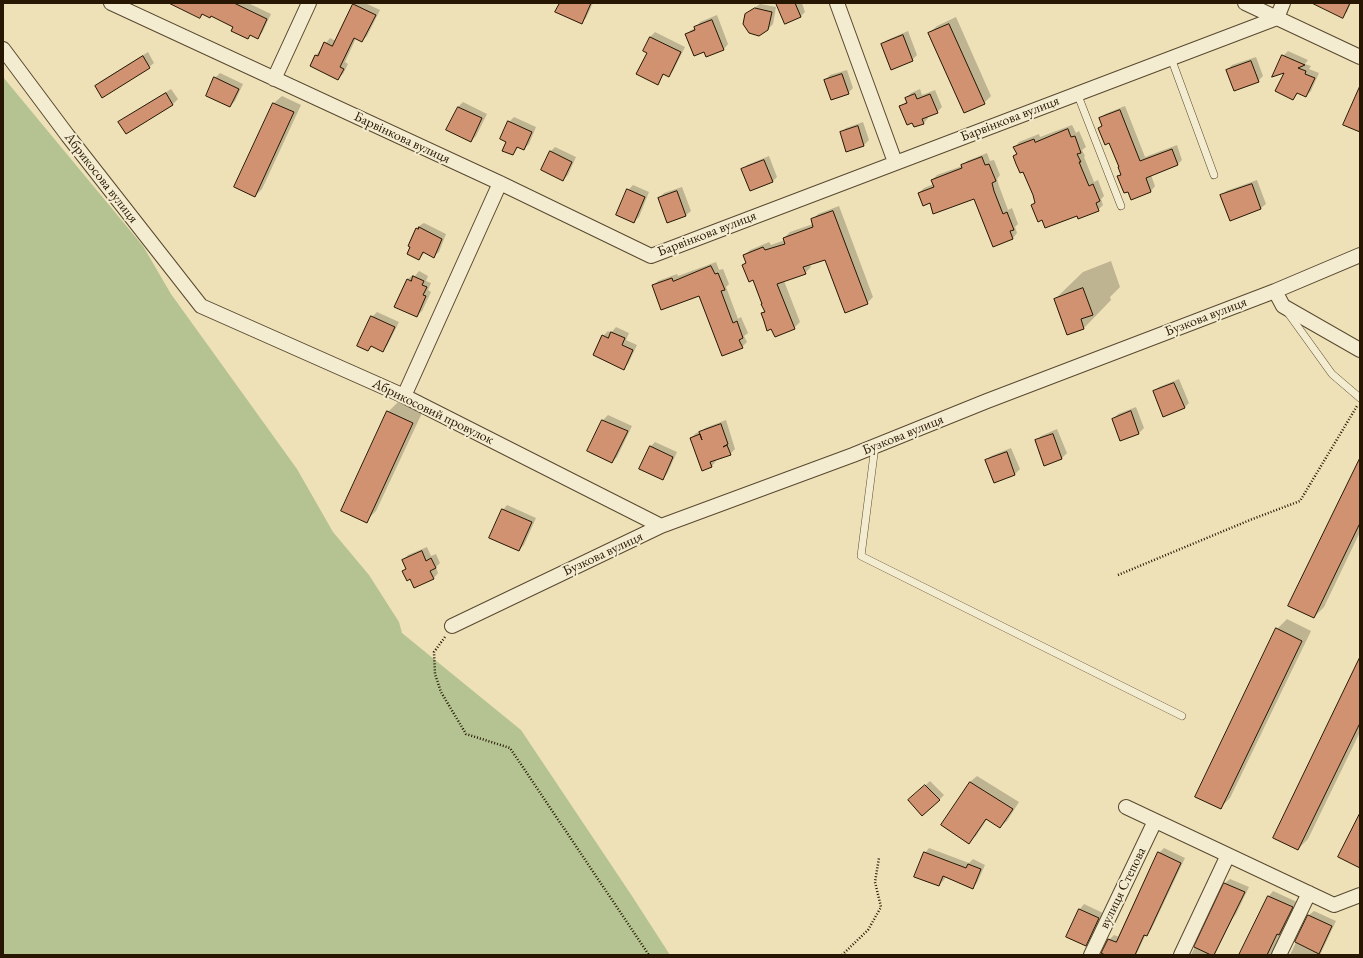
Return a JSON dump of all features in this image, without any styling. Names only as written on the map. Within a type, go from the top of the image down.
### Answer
[{"type":"street","name":"Барвінкова вулиця","points":[[111,3],[500,183],[651,256],[1276,18]]},
{"type":"street","points":[[274,79],[309,3]]},
{"type":"street","points":[[837,3],[895,162]]},
{"type":"street","points":[[1245,3],[1360,57]]},
{"type":"street","points":[[1276,18],[1283,3]]},
{"type":"street","name":"Абрикосова вулиця","points":[[3,49],[68,136],[202,306]]},
{"type":"street","points":[[404,396],[500,183]]},
{"type":"street","name":"Бузкова вулиця","points":[[452,626],[662,526],[875,446],[987,401],[1275,291],[1360,255]]},
{"type":"street","points":[[1275,291],[1283,306],[1360,350]]},
{"type":"street","name":"Абрикосовий провулок","points":[[202,306],[404,396],[662,526]]},
{"type":"street","points":[[1126,807],[1334,905],[1360,895]]},
{"type":"street","name":"вулиця Степова","points":[[1091,955],[1155,821]]},
{"type":"street","points":[[1181,955],[1228,855]]},
{"type":"street","points":[[1279,955],[1309,893]]},
{"type":"lane","points":[[1171,58],[1214,175]]},
{"type":"lane","points":[[1077,93],[1121,206]]},
{"type":"lane","points":[[1283,306],[1332,374],[1360,399]]},
{"type":"lane","points":[[875,446],[861,556],[1182,716]]},
{"type":"path","points":[[1118,575],[1250,520],[1300,501],[1360,399]]},
{"type":"path","points":[[452,626],[434,652],[435,674],[441,692],[466,734],[510,748],[649,955]]},
{"type":"path","points":[[842,955],[868,930],[881,907],[875,882],[879,858]]},
{"type":"green space","points":[[3,77],[143,246],[171,294],[297,469],[333,532],[369,575],[399,622],[402,633],[521,730],[670,955],[3,955]]},
{"type":"building","points":[[169,3],[234,3],[267,19],[258,39],[250,35],[248,39],[231,31],[233,27],[211,16],[210,18],[202,14],[200,18]]},
{"type":"building","points":[[560,3],[591,3],[582,24],[555,12]]},
{"type":"building","points":[[776,3],[795,3],[801,17],[785,24]]},
{"type":"building","points":[[1312,3],[1350,3],[1343,18]]},
{"type":"building","points":[[353,4],[376,15],[362,42],[354,38],[340,67],[344,69],[338,80],[310,66],[315,55],[318,56],[324,42],[332,46]]},
{"type":"building","points":[[755,8],[772,12],[768,30],[759,36],[749,33],[743,24],[745,14]]},
{"type":"building","points":[[712,20],[724,50],[706,57],[704,52],[694,56],[685,34],[695,30],[694,27]]},
{"type":"building","points":[[949,24],[985,104],[964,113],[928,33]]},
{"type":"building","points":[[903,35],[913,61],[891,70],[881,44]]},
{"type":"building","points":[[650,37],[681,52],[669,77],[663,74],[658,85],[636,74],[647,53],[643,51]]},
{"type":"building","points":[[1282,55],[1305,65],[1298,68],[1306,71],[1305,74],[1315,78],[1306,97],[1297,93],[1293,100],[1275,91],[1284,73],[1272,77]]},
{"type":"building","points":[[143,56],[150,68],[102,98],[95,86]]},
{"type":"building","points":[[1251,61],[1259,82],[1234,91],[1226,70]]},
{"type":"building","points":[[842,74],[849,94],[831,100],[824,80]]},
{"type":"building","points":[[214,77],[239,89],[230,107],[206,96]]},
{"type":"building","points":[[1360,86],[1360,132],[1343,125]]},
{"type":"building","points":[[166,93],[173,105],[126,134],[118,122]]},
{"type":"building","points":[[915,94],[917,99],[930,94],[938,113],[922,119],[924,124],[914,127],[912,123],[907,125],[899,106],[907,103],[905,98]]},
{"type":"building","points":[[273,103],[294,112],[255,197],[234,187]]},
{"type":"building","points":[[458,107],[482,118],[471,142],[446,130]]},
{"type":"building","points":[[1120,110],[1140,161],[1172,149],[1178,165],[1146,178],[1151,192],[1131,200],[1128,192],[1124,193],[1117,176],[1121,175],[1109,143],[1105,145],[1098,128],[1102,126],[1099,118]]},
{"type":"building","points":[[508,121],[532,132],[524,150],[517,147],[513,155],[502,151],[506,142],[500,139]]},
{"type":"building","points":[[858,126],[864,146],[846,152],[840,132]]},
{"type":"building","points":[[1068,129],[1071,137],[1075,136],[1081,153],[1077,154],[1081,162],[1079,162],[1089,186],[1093,184],[1100,201],[1096,203],[1099,211],[1078,219],[1077,216],[1045,228],[1042,220],[1038,222],[1031,205],[1035,203],[1033,195],[1023,172],[1020,173],[1016,164],[1013,156],[1017,154],[1013,147],[1034,139],[1035,142]]},
{"type":"building","points":[[550,151],[572,162],[563,181],[541,170]]},
{"type":"building","points":[[982,157],[985,165],[989,164],[996,181],[992,183],[1003,214],[1007,212],[1014,230],[1010,231],[1013,239],[993,247],[974,199],[933,214],[930,203],[923,206],[918,193],[934,187],[931,180],[962,168],[961,165]]},
{"type":"building","points":[[764,160],[773,182],[750,191],[741,169]]},
{"type":"building","points":[[1252,184],[1261,209],[1230,221],[1220,195]]},
{"type":"building","points":[[627,189],[645,197],[634,223],[616,215]]},
{"type":"building","points":[[677,191],[686,216],[667,223],[658,198]]},
{"type":"building","points":[[833,211],[868,304],[845,313],[825,260],[803,267],[806,274],[777,284],[795,329],[775,337],[771,329],[767,331],[761,313],[765,312],[753,280],[749,282],[742,265],[746,263],[743,255],[763,247],[765,250],[785,244],[783,238],[813,227],[811,219]]},
{"type":"building","points":[[419,227],[442,239],[434,258],[423,252],[419,260],[407,254],[410,247],[408,246],[416,228],[418,229]]},
{"type":"building","points":[[711,266],[715,274],[718,273],[725,290],[721,291],[733,323],[737,321],[743,338],[739,340],[743,348],[722,356],[699,296],[661,310],[652,285],[672,278],[673,281]]},
{"type":"building","points":[[413,276],[424,281],[422,285],[427,287],[423,295],[426,296],[417,317],[394,307],[407,279],[411,281]]},
{"type":"building","points":[[1083,288],[1093,315],[1081,319],[1084,329],[1067,335],[1054,299]]},
{"type":"building","points":[[371,316],[395,327],[383,352],[371,346],[368,351],[357,346]]},
{"type":"building","points":[[611,332],[625,338],[622,345],[633,350],[624,370],[593,355],[602,335],[608,338]]},
{"type":"building","points":[[1174,383],[1185,408],[1163,417],[1153,391]]},
{"type":"building","points":[[387,411],[413,423],[367,523],[341,511]]},
{"type":"building","points":[[1131,411],[1139,434],[1120,441],[1112,419]]},
{"type":"building","points":[[602,420],[628,431],[612,463],[587,451]]},
{"type":"building","points":[[721,424],[728,444],[723,447],[727,445],[731,455],[710,462],[712,467],[702,471],[690,438],[700,434],[699,432]]},
{"type":"building","points":[[1053,434],[1062,459],[1044,466],[1035,440]]},
{"type":"building","points":[[650,446],[673,457],[663,480],[639,469]]},
{"type":"building","points":[[1007,452],[1015,475],[994,483],[985,460]]},
{"type":"building","points":[[1360,458],[1360,523],[1314,618],[1288,606]]},
{"type":"building","points":[[502,509],[532,522],[519,551],[489,538]]},
{"type":"building","points":[[422,551],[426,561],[431,558],[436,568],[430,571],[434,579],[414,588],[410,579],[407,581],[402,571],[406,569],[402,560]]},
{"type":"building","points":[[1276,628],[1302,641],[1221,809],[1195,797]]},
{"type":"building","points":[[1360,657],[1360,723],[1298,850],[1273,838]]},
{"type":"building","points":[[970,782],[1013,809],[1000,828],[986,819],[969,844],[941,825]]},
{"type":"building","points":[[925,785],[940,800],[922,816],[908,800]]},
{"type":"building","points":[[1360,813],[1360,868],[1338,857]]},
{"type":"building","points":[[924,852],[966,868],[968,864],[981,869],[973,889],[943,876],[939,886],[914,877]]},
{"type":"building","points":[[1158,852],[1181,863],[1147,936],[1144,935],[1135,955],[1105,955],[1101,953],[1108,939],[1116,942]]},
{"type":"building","points":[[1224,883],[1245,892],[1214,955],[1211,955],[1194,947]]},
{"type":"building","points":[[1268,896],[1293,907],[1279,935],[1277,934],[1267,955],[1239,955]]},
{"type":"building","points":[[1079,909],[1099,918],[1086,946],[1066,937]]},
{"type":"building","points":[[1308,915],[1332,926],[1319,954],[1295,942]]}]
